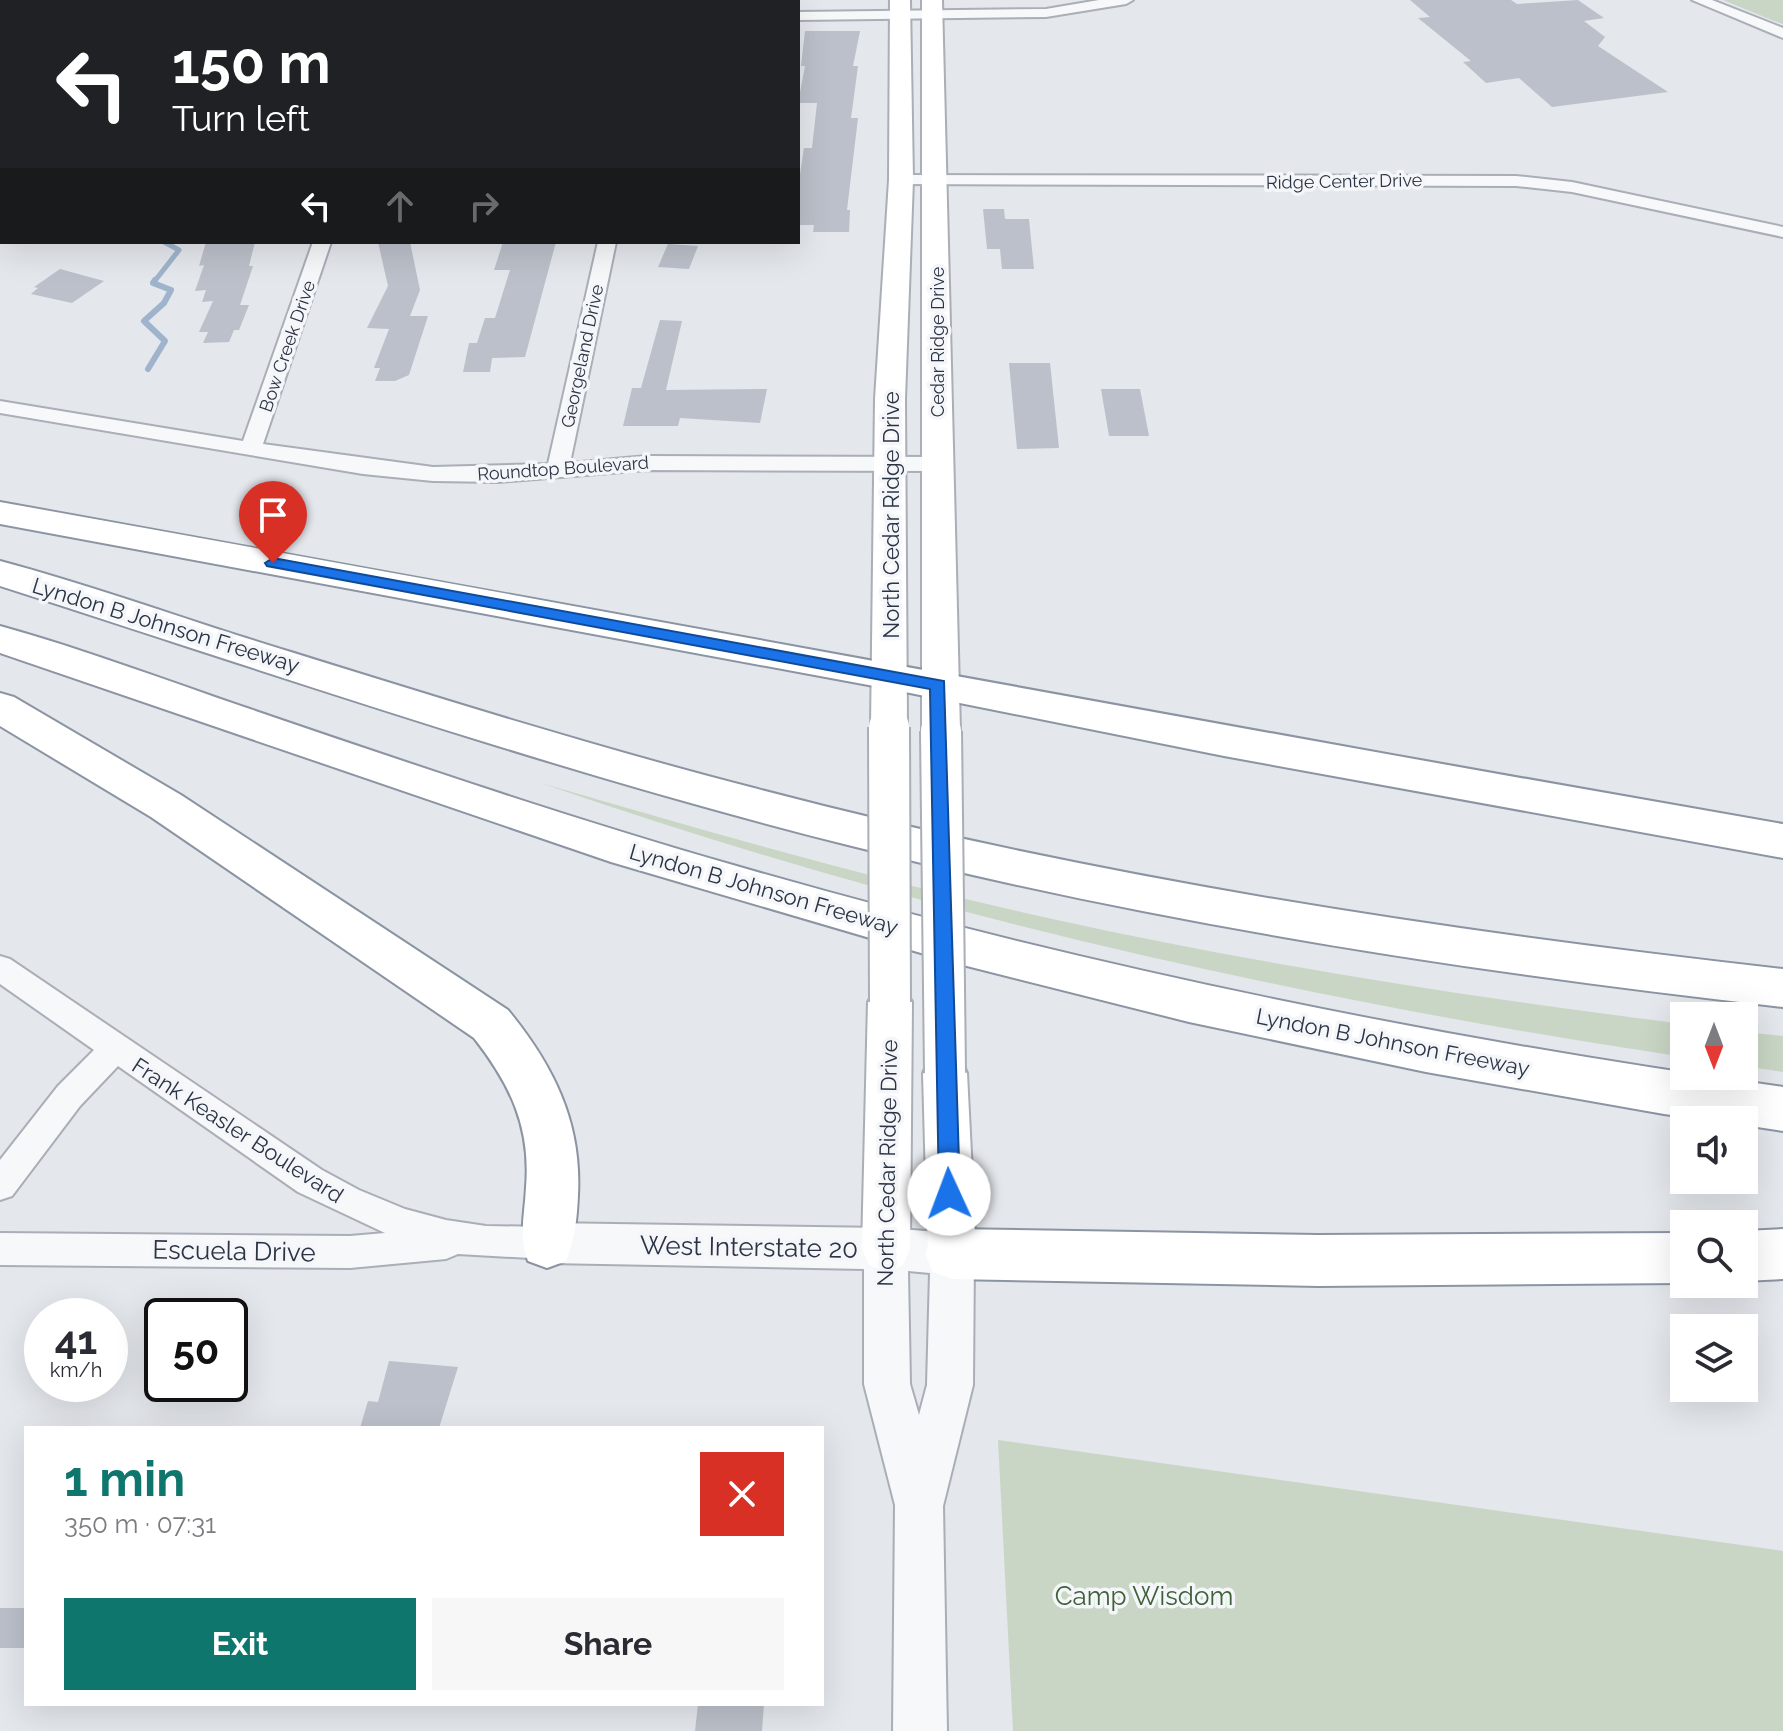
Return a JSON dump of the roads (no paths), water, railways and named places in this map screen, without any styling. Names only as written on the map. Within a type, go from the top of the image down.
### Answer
[{"type":"highway","points":[[0,513],[890,675],[1135,726],[1783,841]]},
{"type":"highway","name":"Lyndon B Johnson Freeway","points":[[0,573],[591,758],[858,831],[1049,875],[1291,921],[1459,949],[1783,988]]},
{"type":"highway","name":"Lyndon B Johnson Freeway","points":[[0,639],[649,857],[835,913],[1035,966],[1287,1023],[1484,1061],[1783,1109]]},
{"type":"highway","points":[[0,707],[166,806],[491,1024],[522,1058],[541,1096],[553,1142],[554,1194],[547,1243]]},
{"type":"highway","points":[[952,1254],[1086,1259],[1670,1258]]},
{"type":"highway","points":[[1758,1255],[1783,1254]]},
{"type":"main road","name":"North Cedar Ridge Drive","points":[[886,1249],[890,1064],[890,399],[901,180],[900,7]]},
{"type":"main road","name":"Cedar Ridge Drive","points":[[932,8],[937,181],[938,685]]},
{"type":"main road","name":"North Cedar Ridge Drive","points":[[938,685],[945,1073],[952,1254]]},
{"type":"street","points":[[800,16],[900,7],[1046,13],[1126,0]]},
{"type":"street","points":[[1699,0],[1783,33]]},
{"type":"street","name":"Ridge Center Drive","points":[[901,180],[1516,181],[1572,187],[1783,232]]},
{"type":"street","name":"Bow Creek Drive","points":[[251,449],[321,244]]},
{"type":"street","name":"Georgeland Drive","points":[[558,470],[607,244]]},
{"type":"street","name":"Roundtop Boulevard","points":[[0,407],[251,449],[433,474],[498,475],[739,461],[938,464]]},
{"type":"street","name":"Frank Keasler Boulevard","points":[[0,968],[320,1187],[352,1204],[408,1226],[467,1241],[547,1243]]},
{"type":"street","points":[[0,1185],[69,1096],[115,1049]]},
{"type":"street","name":"Escuela Drive","points":[[0,1249],[350,1252],[467,1241]]},
{"type":"street","name":"West Interstate 20","points":[[547,1243],[886,1249],[952,1254]]},
{"type":"street","name":"North Cedar Ridge Drive","points":[[886,1249],[887,1384],[919,1506],[920,1731]]},
{"type":"street","name":"North Cedar Ridge Drive","points":[[919,1506],[950,1385],[952,1254]]},
{"type":"waterway","points":[[154,282],[179,250],[168,244]]},
{"type":"waterway","points":[[148,369],[165,341],[144,321],[164,303],[171,290],[153,283],[155,280]]},
{"type":"park label","name":"Camp Wisdom","points":[[1144,1596]]}]
